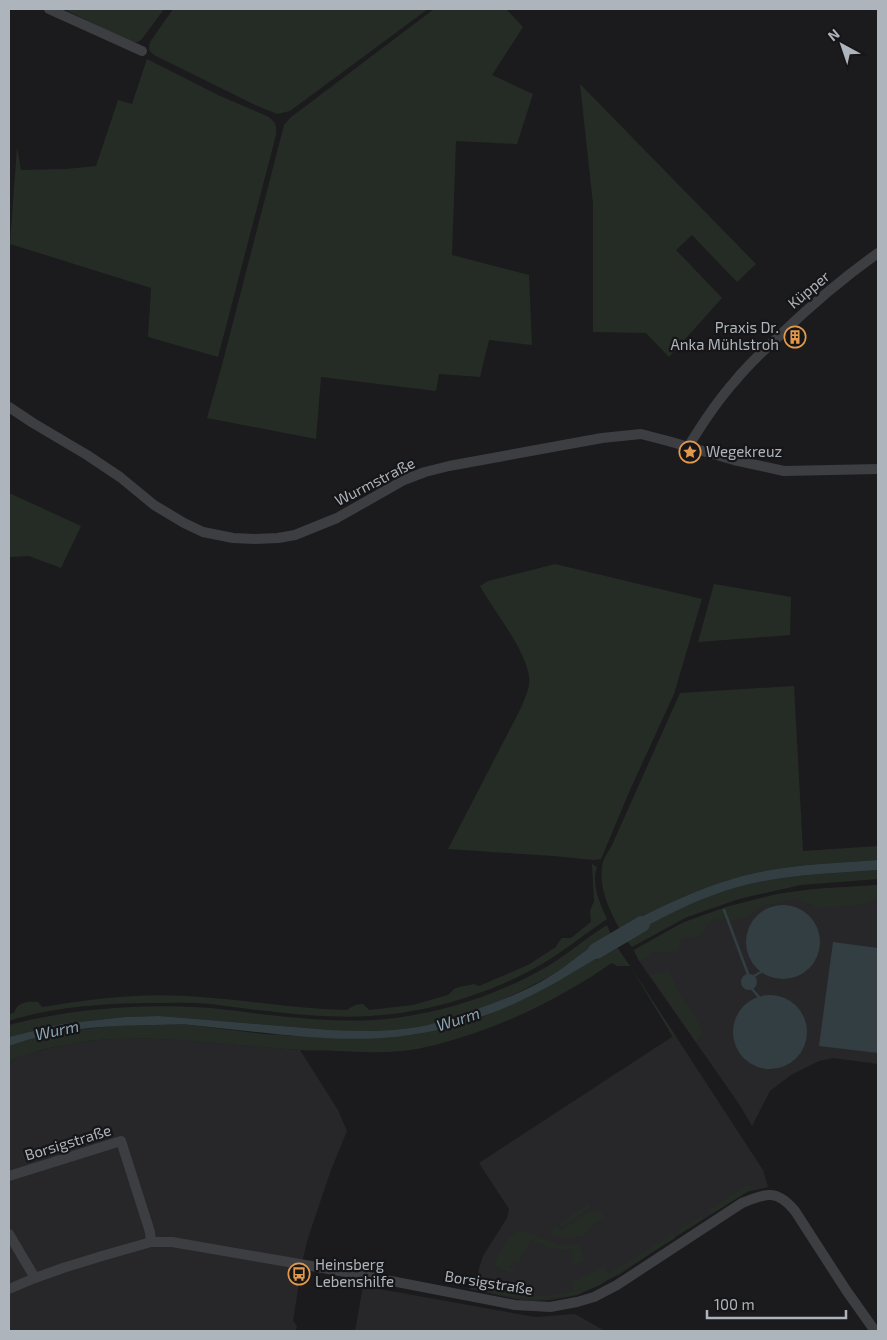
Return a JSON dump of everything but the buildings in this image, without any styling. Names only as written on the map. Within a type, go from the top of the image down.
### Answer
[{"type":"street","points":[[49,9],[142,52]]},
{"type":"street","name":"Küpper","points":[[688,446],[734,381],[805,311],[878,253]]},
{"type":"street","name":"Wurmstraße","points":[[9,407],[87,455],[120,477],[154,505],[184,523],[203,532],[233,538],[278,538],[295,534],[337,518],[404,480],[425,472],[602,438],[641,434],[734,460],[784,471],[878,469]]},
{"type":"street","name":"Borsigstraße","points":[[9,1176],[121,1141],[150,1232],[151,1242]]},
{"type":"street","name":"Borsigstraße","points":[[9,1289],[63,1268],[151,1242],[172,1242],[340,1271],[515,1305],[550,1307],[594,1297],[617,1285],[742,1203],[759,1196],[772,1194],[787,1201],[795,1211],[875,1331]]},
{"type":"street","points":[[9,1234],[35,1278]]},
{"type":"shaded area","points":[[66,9],[164,9],[142,39],[138,42],[130,42]]},
{"type":"shaded area","points":[[173,9],[428,9],[290,111],[277,114],[152,54],[149,49],[150,42]]},
{"type":"shaded area","points":[[434,9],[506,9],[523,27],[492,75],[533,94],[517,144],[456,141],[452,255],[529,275],[532,345],[489,340],[480,377],[439,374],[436,391],[321,377],[316,439],[207,418],[284,125],[290,118]]},
{"type":"shaded area","points":[[147,59],[220,96],[267,116],[276,126],[276,135],[218,357],[148,337],[151,288],[10,244],[17,147],[21,170],[96,166],[118,100],[132,104]]},
{"type":"shaded area","points":[[580,84],[756,264],[737,282],[692,235],[676,250],[722,298],[669,357],[646,333],[593,332],[593,204]]},
{"type":"shaded area","points":[[9,493],[81,526],[61,568],[29,556],[9,557]]},
{"type":"shaded area","points":[[555,564],[702,599],[674,694],[601,859],[448,849],[522,706],[529,684],[529,676],[522,654],[480,586],[488,581]]},
{"type":"shaded area","points":[[714,584],[791,597],[790,635],[698,642]]},
{"type":"shaded area","points":[[794,686],[803,851],[878,846],[878,860],[789,867],[741,876],[688,895],[619,928],[603,891],[602,864],[680,693]]},
{"type":"shaded area","points":[[592,864],[597,867],[595,874],[596,887],[607,919],[545,963],[516,978],[476,994],[434,1007],[391,1014],[345,1017],[293,1014],[203,1003],[126,1003],[58,1009],[9,1021],[9,1014],[14,1013],[20,1004],[27,1002],[38,1002],[42,1007],[132,996],[187,996],[347,1010],[361,1004],[369,1010],[413,1005],[448,995],[459,987],[474,984],[479,986],[528,965],[556,947],[562,938],[571,938],[591,922],[590,911],[594,901]]},
{"type":"shaded area","points":[[878,870],[878,879],[801,885],[739,899],[687,917],[632,947],[624,938],[689,905],[731,889],[772,880],[815,874]]},
{"type":"shaded area","points":[[878,885],[878,1064],[833,1058],[819,1061],[791,1075],[770,1091],[752,1126],[739,1104],[639,961],[634,950],[682,923],[726,907],[777,894],[814,889]]},
{"type":"shaded area","points":[[878,885],[878,898],[861,905],[820,908],[796,899],[766,905],[756,909],[749,916],[732,921],[715,919],[705,926],[705,931],[699,937],[685,937],[681,940],[678,951],[653,952],[647,958],[639,961],[634,950],[682,923],[726,907],[777,894],[814,889]]},
{"type":"shaded area","points":[[607,925],[611,935],[549,976],[476,1011],[417,1027],[363,1031],[330,1030],[159,1016],[125,1017],[61,1024],[9,1037],[9,1025],[58,1014],[109,1008],[160,1006],[211,1008],[337,1020],[381,1020],[415,1015],[455,1006],[512,985],[548,966]]},
{"type":"shaded area","points":[[615,944],[630,966],[617,966],[612,963],[571,989],[507,1021],[439,1044],[407,1051],[328,1051],[190,1041],[117,1039],[80,1042],[44,1049],[9,1061],[9,1046],[29,1038],[60,1032],[122,1025],[190,1025],[264,1034],[312,1037],[384,1038],[418,1034],[483,1017],[565,977],[610,951]]},
{"type":"shaded area","points":[[630,966],[675,1035],[673,1037]]},
{"type":"shaded area","points":[[669,970],[679,994],[699,1025],[702,1036],[696,1042],[650,975]]},
{"type":"shaded area","points":[[675,1035],[763,1170],[768,1187],[747,1192],[620,1274],[578,1295],[534,1301],[469,1289],[477,1282],[483,1256],[507,1218],[509,1209],[479,1163]]},
{"type":"shaded area","points":[[116,1038],[174,1039],[300,1050],[338,1110],[347,1131],[331,1170],[308,1238],[293,1321],[297,1326],[296,1331],[9,1331],[9,1061],[27,1054],[69,1043]]},
{"type":"shaded area","points":[[748,1184],[751,1187],[750,1190],[713,1213],[708,1212],[708,1211]]},
{"type":"shaded area","points":[[588,1203],[591,1207],[561,1227],[560,1225]]},
{"type":"shaded area","points":[[599,1210],[604,1218],[590,1227],[584,1235],[564,1238],[552,1235],[550,1232],[556,1226],[560,1231],[592,1211],[594,1213]]},
{"type":"shaded area","points":[[702,1215],[702,1220],[680,1234],[678,1230]]},
{"type":"shaded area","points":[[519,1230],[559,1245],[578,1245],[585,1259],[571,1266],[572,1250],[552,1248],[531,1240],[518,1264],[513,1262],[510,1267],[515,1271],[512,1273],[493,1266],[507,1241]]},
{"type":"shaded area","points":[[673,1234],[675,1238],[598,1286],[575,1295],[535,1300],[497,1294],[490,1287],[490,1281],[493,1278],[503,1279],[502,1291],[532,1296],[554,1295],[574,1291],[572,1282],[604,1267],[608,1274]]},
{"type":"shaded area","points":[[363,1286],[535,1317],[575,1314],[605,1331],[355,1331]]},
{"type":"water","points":[[878,860],[878,870],[815,874],[772,880],[731,889],[689,905],[624,938],[619,928],[688,895],[741,876],[789,867]]},
{"type":"water","points":[[783,905],[797,908],[809,916],[817,928],[820,942],[817,956],[809,968],[797,976],[783,979],[769,976],[757,968],[749,956],[746,942],[749,928],[757,916],[769,908]]},
{"type":"water","points":[[611,935],[615,944],[610,951],[535,994],[491,1014],[419,1034],[359,1039],[287,1035],[191,1025],[136,1025],[80,1029],[26,1040],[9,1046],[9,1037],[61,1024],[125,1017],[159,1016],[363,1031],[406,1029],[424,1026],[472,1011],[523,991],[543,981],[595,944]]},
{"type":"water","points":[[833,942],[878,948],[878,1053],[819,1046]]},
{"type":"water","points":[[749,974],[755,976],[757,982],[755,988],[749,990],[743,988],[741,982],[743,976]]},
{"type":"water","points":[[770,995],[784,998],[796,1006],[804,1018],[807,1032],[804,1046],[796,1058],[784,1066],[770,1069],[756,1066],[744,1058],[736,1046],[733,1032],[736,1018],[744,1006],[756,998]]},
{"type":"waterway","points":[[724,910],[748,974]]},
{"type":"waterway","name":"Wurm","points":[[596,951],[642,924]]},
{"type":"waterway","points":[[754,976],[761,972]]},
{"type":"waterway","points":[[752,989],[759,997]]},
{"type":"place","name":"Praxis Dr. Anka Mühlstroh","points":[[795,337]]},
{"type":"place","name":"Wegekreuz","points":[[690,452]]},
{"type":"place","name":"Heinsberg Lebenshilfe","points":[[299,1274]]}]
